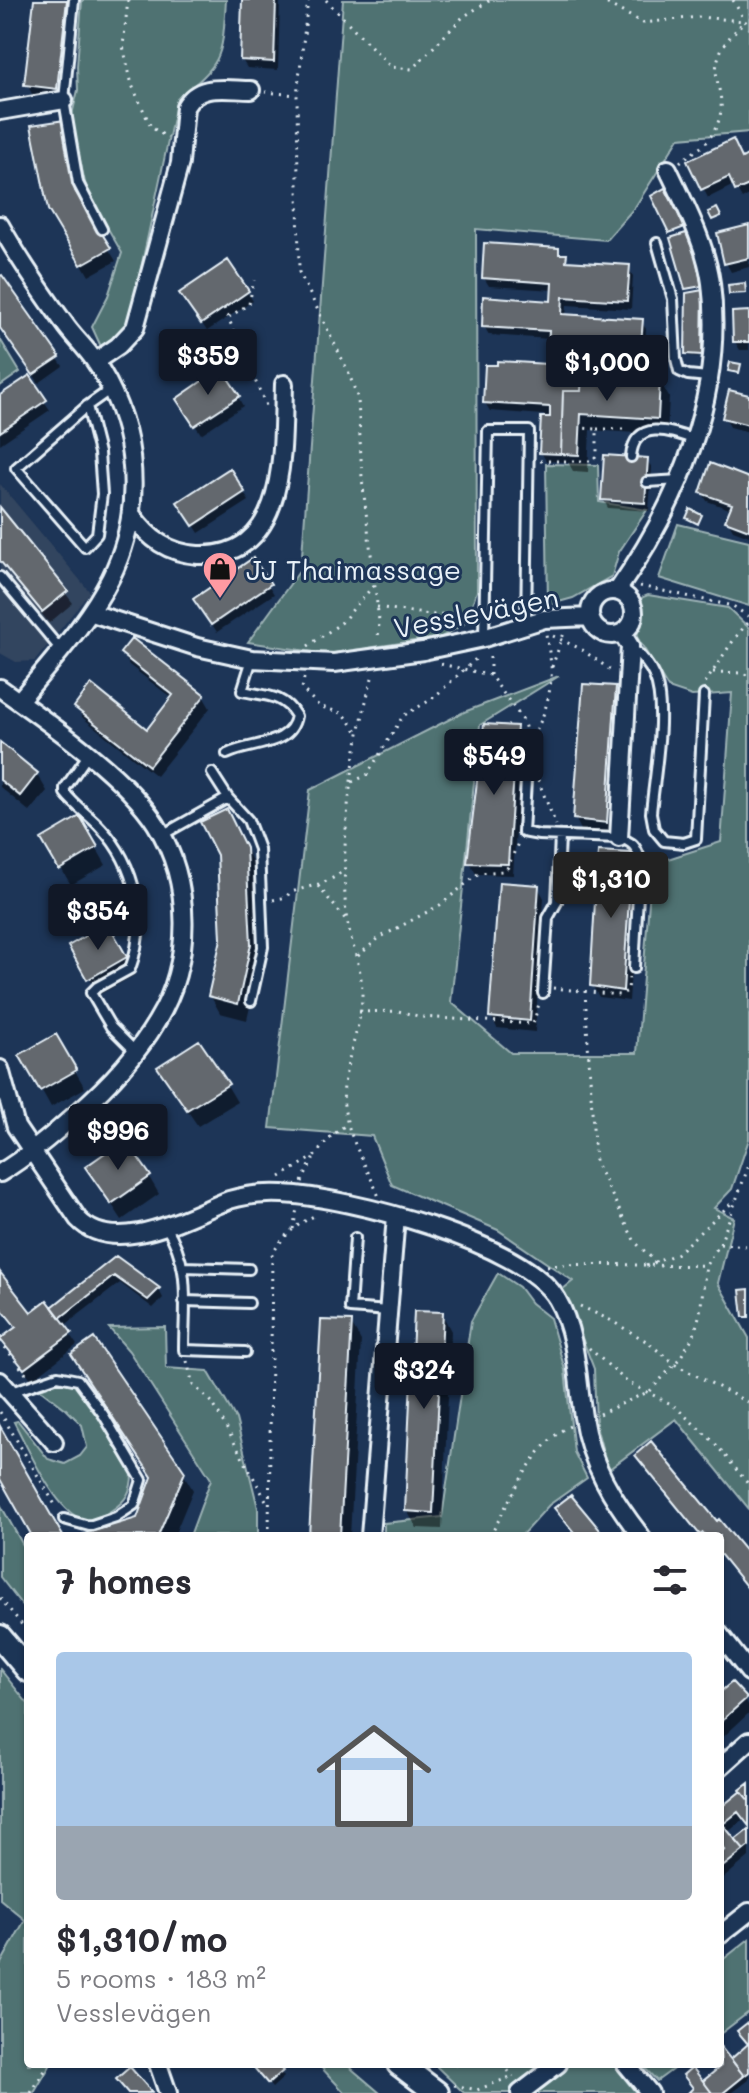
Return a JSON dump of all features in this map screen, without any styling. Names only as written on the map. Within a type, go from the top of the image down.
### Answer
[{"type":"main road","points":[[0,1637],[24,1665]]},
{"type":"main road","points":[[394,2068],[416,2093]]},
{"type":"main road","points":[[404,2068],[436,2093]]},
{"type":"street","points":[[96,361],[118,346],[135,328],[180,163],[185,107],[196,93],[206,89],[251,90]]},
{"type":"street","points":[[0,111],[64,100]]},
{"type":"street","points":[[619,838],[628,682],[626,640],[635,614],[621,586],[638,563],[681,480],[695,441],[714,339],[711,281],[700,242],[668,169]]},
{"type":"street","points":[[0,225],[18,257],[61,318],[96,361],[127,429],[132,466],[132,515],[115,572],[92,613],[19,701]]},
{"type":"street","points":[[132,515],[155,541],[186,554],[227,552],[248,540],[265,520],[276,493],[282,453],[284,384]]},
{"type":"street","name":"Vesslevägen","points":[[621,586],[596,597],[590,617],[592,624],[602,633],[626,640]]},
{"type":"street","name":"Vesslevägen","points":[[92,613],[197,647],[252,659],[302,663],[334,663],[428,651],[544,619],[590,617]]},
{"type":"street","points":[[0,688],[130,790],[162,835],[172,855],[181,888],[184,946],[174,983],[158,1020],[135,1051],[96,1097],[33,1151],[0,1173]]},
{"type":"street","points":[[0,1069],[16,1127],[87,1228],[99,1233],[127,1236],[229,1200],[273,1194],[340,1202],[388,1214],[493,1249],[533,1273],[557,1299],[570,1336],[583,1420],[597,1467],[617,1505],[638,1532]]},
{"type":"street","points":[[370,1532],[389,1311],[388,1214]]},
{"type":"street","points":[[5,1387],[54,1442]]},
{"type":"street","points":[[724,1640],[749,1672]]},
{"type":"street","points":[[724,1763],[749,1741]]},
{"type":"street","points":[[724,1932],[749,1912]]},
{"type":"street","points":[[159,2068],[168,2093]]},
{"type":"street","points":[[520,2093],[553,2068]]},
{"type":"street","points":[[629,2068],[650,2093]]},
{"type":"lane","points":[[74,0],[64,100],[78,183],[102,229]]},
{"type":"lane","points":[[657,243],[673,299],[679,371],[708,377]]},
{"type":"lane","points":[[87,406],[99,453],[102,494],[97,534],[85,547],[16,468],[87,406],[111,389]]},
{"type":"lane","points":[[631,457],[634,442],[648,430],[682,435],[695,441]]},
{"type":"lane","points":[[484,638],[488,431],[529,431],[526,625]]},
{"type":"lane","points":[[647,482],[681,480]]},
{"type":"lane","points":[[0,577],[61,650]]},
{"type":"lane","points":[[626,640],[654,675],[661,701],[651,813],[654,829],[664,841],[684,843],[696,839],[704,695]]},
{"type":"lane","points":[[227,754],[243,746],[279,740],[295,723],[296,716],[281,699],[242,691],[252,659]]},
{"type":"lane","points":[[528,750],[523,832],[619,838],[636,846],[640,859],[634,968]]},
{"type":"lane","points":[[88,755],[65,788],[65,793],[106,833],[131,875],[139,926],[137,950],[130,969],[91,993],[111,1027],[135,1051]]},
{"type":"lane","points":[[212,773],[228,798],[248,820],[259,849],[263,947],[251,1001]]},
{"type":"lane","points":[[162,835],[228,798]]},
{"type":"lane","points":[[543,993],[548,918],[557,902],[560,836]]},
{"type":"lane","points":[[165,1224],[178,1245],[184,1267],[184,1350],[245,1352]]},
{"type":"lane","points":[[355,1238],[350,1308],[389,1311]]},
{"type":"lane","points":[[184,1267],[249,1269]]},
{"type":"lane","points":[[184,1301],[249,1303]]},
{"type":"lane","points":[[5,1387],[58,1376],[78,1380],[103,1414],[142,1480],[134,1505],[116,1517],[89,1526],[64,1519]]},
{"type":"path","points":[[128,0],[123,46],[132,85],[151,127],[181,147]]},
{"type":"path","points":[[308,0],[297,95],[299,272],[348,371],[358,399],[378,646]]},
{"type":"path","points":[[326,0],[391,67],[412,69],[463,17],[490,0]]},
{"type":"path","points":[[600,0],[643,23],[698,17],[744,21]]},
{"type":"path","points":[[733,0],[749,28]]},
{"type":"path","points":[[668,169],[708,142],[719,122],[722,112],[717,58],[744,21]]},
{"type":"path","points":[[251,90],[297,95]]},
{"type":"path","points":[[229,317],[249,304],[254,280]]},
{"type":"path","points":[[224,308],[262,399],[269,412],[283,418]]},
{"type":"path","points":[[580,428],[648,430]]},
{"type":"path","points":[[529,460],[593,461],[597,455],[597,429]]},
{"type":"path","points":[[358,732],[344,714],[319,706],[302,689],[300,651],[341,623],[375,584]]},
{"type":"path","points":[[621,586],[733,606],[749,618],[730,641],[705,683],[704,695]]},
{"type":"path","points":[[377,607],[430,615],[484,611]]},
{"type":"path","points":[[352,782],[367,775],[403,716],[432,699],[490,648],[490,675],[523,720],[528,739],[538,728],[545,710],[552,667],[568,618]]},
{"type":"path","points":[[552,667],[546,632],[581,649],[628,682]]},
{"type":"path","points":[[428,651],[435,663],[490,675]]},
{"type":"path","points":[[713,672],[749,676]]},
{"type":"path","points":[[372,678],[358,732],[346,867],[348,923],[362,993],[346,1073],[344,1110],[357,1154],[388,1214]]},
{"type":"path","points":[[528,750],[560,836]]},
{"type":"path","points":[[357,958],[379,938],[440,905],[479,873],[503,871],[508,867],[523,832]]},
{"type":"path","points":[[261,900],[281,900],[289,893],[329,882],[346,867]]},
{"type":"path","points":[[318,886],[348,923]]},
{"type":"path","points":[[359,1012],[398,1011],[422,1017],[533,1024],[543,993],[551,988],[619,995],[628,991],[629,978]]},
{"type":"path","points":[[585,991],[595,1161],[635,1242],[659,1265]]},
{"type":"path","points":[[273,1194],[274,1182],[314,1157],[329,1138],[348,1123]]},
{"type":"path","points":[[492,1532],[537,1455],[553,1436],[650,1391],[676,1365],[694,1335],[706,1265],[720,1244],[749,1165]]},
{"type":"path","points":[[659,1265],[676,1254],[737,1197]]},
{"type":"path","points":[[269,1532],[272,1255],[282,1238],[299,1224],[340,1202]]},
{"type":"path","points":[[720,1244],[749,1246]]},
{"type":"path","points":[[533,1273],[547,1266],[585,1264],[645,1267],[706,1265]]},
{"type":"path","points":[[557,1299],[610,1320],[646,1341],[676,1365],[749,1403]]},
{"type":"path","points":[[570,1336],[582,1341],[627,1382],[673,1405],[697,1425],[749,1485]]},
{"type":"path","points":[[0,1341],[29,1377]]},
{"type":"path","points":[[184,1350],[193,1385],[212,1402],[268,1503]]},
{"type":"path","points":[[0,1412],[64,1519]]},
{"type":"path","points":[[0,1598],[24,1627]]},
{"type":"path","points":[[31,2093],[47,2068]]},
{"type":"path","points":[[436,2093],[446,2083],[477,2090],[513,2076]]},
{"type":"shaded area","points":[[0,484],[90,592],[35,661],[16,662],[0,653]]},
{"type":"green space","points":[[82,0],[226,0],[218,57],[204,76],[177,99],[128,329],[102,349],[92,327],[108,296],[122,253],[87,192],[71,119],[78,90]]},
{"type":"green space","points":[[343,0],[749,0],[749,132],[679,138],[635,207],[606,240],[476,229],[477,591],[464,624],[441,637],[327,654],[248,642],[301,569]]},
{"type":"green space","points":[[0,339],[20,372],[0,386]]},
{"type":"green space","points":[[546,464],[598,465],[599,502],[647,510],[619,552],[612,576],[573,598],[548,605]]},
{"type":"green space","points":[[678,524],[749,541],[749,606],[659,578]]},
{"type":"green space","points":[[648,595],[728,608],[749,628],[749,1139],[732,1189],[714,1208],[734,1218],[718,1283],[749,1338],[749,1509],[676,1419],[608,1470],[596,1426],[594,1369],[563,1289],[573,1281],[498,1230],[392,1185],[372,1136],[270,1128],[310,790],[464,712],[559,676],[480,725],[451,1002],[511,1053],[637,1053],[652,864],[721,842],[732,693],[692,696],[668,688],[637,637],[641,617],[637,602]]},
{"type":"green space","points":[[498,1273],[519,1287],[531,1303],[550,1318],[565,1370],[574,1452],[587,1478],[549,1505],[525,1532],[384,1532],[384,1523],[442,1517],[471,1321]]},
{"type":"green space","points":[[165,1327],[166,1368],[208,1371],[236,1419],[258,1508],[258,1532],[191,1532],[211,1479],[129,1351],[109,1328]]},
{"type":"green space","points":[[60,1381],[73,1383],[85,1394],[132,1474],[131,1486],[121,1503],[94,1519],[82,1519],[62,1504],[14,1422],[18,1421],[48,1459],[65,1464],[80,1456],[87,1447],[82,1425],[40,1389]]},
{"type":"green space","points":[[0,1504],[24,1547],[24,1608],[0,1577]]},
{"type":"green space","points":[[0,1669],[24,1699],[24,1919],[0,1899]]},
{"type":"green space","points":[[24,1922],[24,2068],[49,2068],[34,2093],[0,2093],[0,1965]]},
{"type":"green space","points":[[749,1939],[749,2012],[724,2031],[724,1959]]},
{"type":"green space","points":[[322,2068],[351,2068],[380,2093],[345,2093]]},
{"type":"green space","points":[[438,2068],[616,2068],[636,2093],[464,2093]]},
{"type":"green space","points":[[645,2068],[675,2068],[657,2081]]},
{"type":"building","points":[[34,0],[67,0],[57,89],[24,85]]},
{"type":"building","points":[[242,0],[276,0],[274,62],[240,60]]},
{"type":"building","points":[[65,120],[75,191],[111,248],[81,265],[48,210],[31,125]]},
{"type":"building","points":[[733,139],[742,158],[749,154],[749,185],[735,191],[729,177],[701,190],[687,161]]},
{"type":"building","points":[[665,188],[685,227],[669,233],[651,196]]},
{"type":"building","points":[[717,208],[721,216],[712,220],[708,212]]},
{"type":"building","points":[[749,225],[749,258],[724,264],[717,233]]},
{"type":"building","points":[[686,233],[702,286],[685,289],[670,238]]},
{"type":"building","points":[[484,243],[559,248],[559,254],[567,254],[566,261],[630,265],[627,301],[563,297],[562,314],[643,319],[640,357],[583,354],[581,391],[563,391],[561,454],[539,453],[541,417],[550,417],[550,407],[483,403],[485,365],[497,365],[497,361],[547,364],[549,331],[482,327],[483,296],[551,301],[552,283],[482,278]]},
{"type":"building","points":[[228,260],[249,291],[201,324],[179,293]]},
{"type":"building","points":[[2,275],[60,357],[33,375],[0,328]]},
{"type":"building","points":[[745,283],[746,293],[729,294],[728,285]]},
{"type":"building","points":[[703,290],[702,355],[685,354],[686,293]]},
{"type":"building","points":[[749,311],[749,342],[733,342],[732,312]]},
{"type":"building","points":[[730,362],[741,364],[739,373],[728,371]]},
{"type":"building","points":[[221,368],[240,396],[194,426],[176,399]]},
{"type":"building","points":[[582,374],[660,378],[658,419],[581,414],[579,455],[561,454],[563,391],[581,391]]},
{"type":"building","points":[[30,375],[47,400],[0,432],[0,395]]},
{"type":"building","points":[[729,390],[749,395],[749,425],[722,418]]},
{"type":"building","points":[[604,455],[648,458],[645,503],[601,500]]},
{"type":"building","points":[[710,463],[749,478],[749,530],[725,521],[732,504],[700,493]]},
{"type":"building","points":[[230,468],[245,492],[193,526],[177,502]]},
{"type":"building","points":[[0,507],[68,591],[42,612],[0,561]]},
{"type":"building","points":[[690,509],[702,515],[698,524],[686,518]]},
{"type":"building","points":[[253,558],[271,584],[211,625],[193,599]]},
{"type":"building","points":[[132,638],[205,695],[149,766],[74,707],[91,684],[147,729],[173,695],[120,653]]},
{"type":"building","points":[[583,684],[616,686],[607,823],[573,819]]},
{"type":"building","points":[[484,724],[517,726],[508,864],[467,863]]},
{"type":"building","points":[[0,742],[38,773],[20,796],[0,780]]},
{"type":"building","points":[[227,809],[246,848],[251,944],[238,1004],[208,996],[221,939],[217,855],[200,822]]},
{"type":"building","points":[[80,816],[98,847],[59,870],[41,839]]},
{"type":"building","points":[[598,851],[632,853],[623,991],[590,986]]},
{"type":"building","points":[[499,882],[539,885],[530,1021],[489,1017]]},
{"type":"building","points":[[108,923],[127,957],[87,980],[68,946]]},
{"type":"building","points":[[56,1034],[77,1070],[40,1091],[19,1055]]},
{"type":"building","points":[[199,1040],[229,1084],[187,1110],[157,1067]]},
{"type":"building","points":[[125,1139],[151,1176],[111,1204],[85,1167]]},
{"type":"building","points":[[116,1256],[160,1288],[148,1300],[114,1276],[60,1318],[52,1307]]},
{"type":"building","points":[[0,1272],[31,1312],[47,1300],[72,1333],[24,1369],[0,1339],[16,1327],[0,1307]]},
{"type":"building","points":[[749,1289],[749,1317],[743,1317],[740,1290]]},
{"type":"building","points":[[414,1311],[443,1312],[433,1513],[405,1511]]},
{"type":"building","points":[[321,1320],[352,1321],[340,1532],[309,1532]]},
{"type":"building","points":[[94,1338],[185,1472],[160,1532],[91,1532],[137,1518],[152,1477],[71,1354]]},
{"type":"building","points":[[0,1426],[61,1532],[30,1532],[0,1479]]},
{"type":"building","points":[[651,1441],[717,1521],[719,1519],[749,1555],[749,1590],[724,1559],[724,1532],[698,1532],[635,1455]]},
{"type":"building","points":[[571,1495],[602,1532],[574,1532],[554,1508]]},
{"type":"building","points":[[732,1682],[747,1698],[724,1718],[724,1689]]},
{"type":"building","points":[[749,1783],[749,1801],[740,1790]]},
{"type":"building","points":[[741,1791],[749,1801],[749,1826],[738,1812],[724,1823],[724,1805]]},
{"type":"building","points":[[724,1826],[744,1850],[724,1866]]},
{"type":"building","points":[[749,1829],[749,1846],[744,1850],[735,1840]]},
{"type":"building","points":[[747,2023],[749,2025],[749,2072],[744,2076],[731,2059],[748,2044],[737,2031]]},
{"type":"building","points":[[724,2051],[744,2076],[723,2093],[712,2093],[703,2081],[719,2068],[724,2068]]},
{"type":"building","points":[[131,2068],[152,2092],[128,2093],[116,2079]]},
{"type":"building","points":[[254,2068],[280,2068],[283,2071],[268,2084]]},
{"type":"building","points":[[693,2068],[712,2093],[688,2093],[693,2088],[683,2075]]},
{"type":"place","name":"JJ Thaimassage","points":[[220,600]]}]
